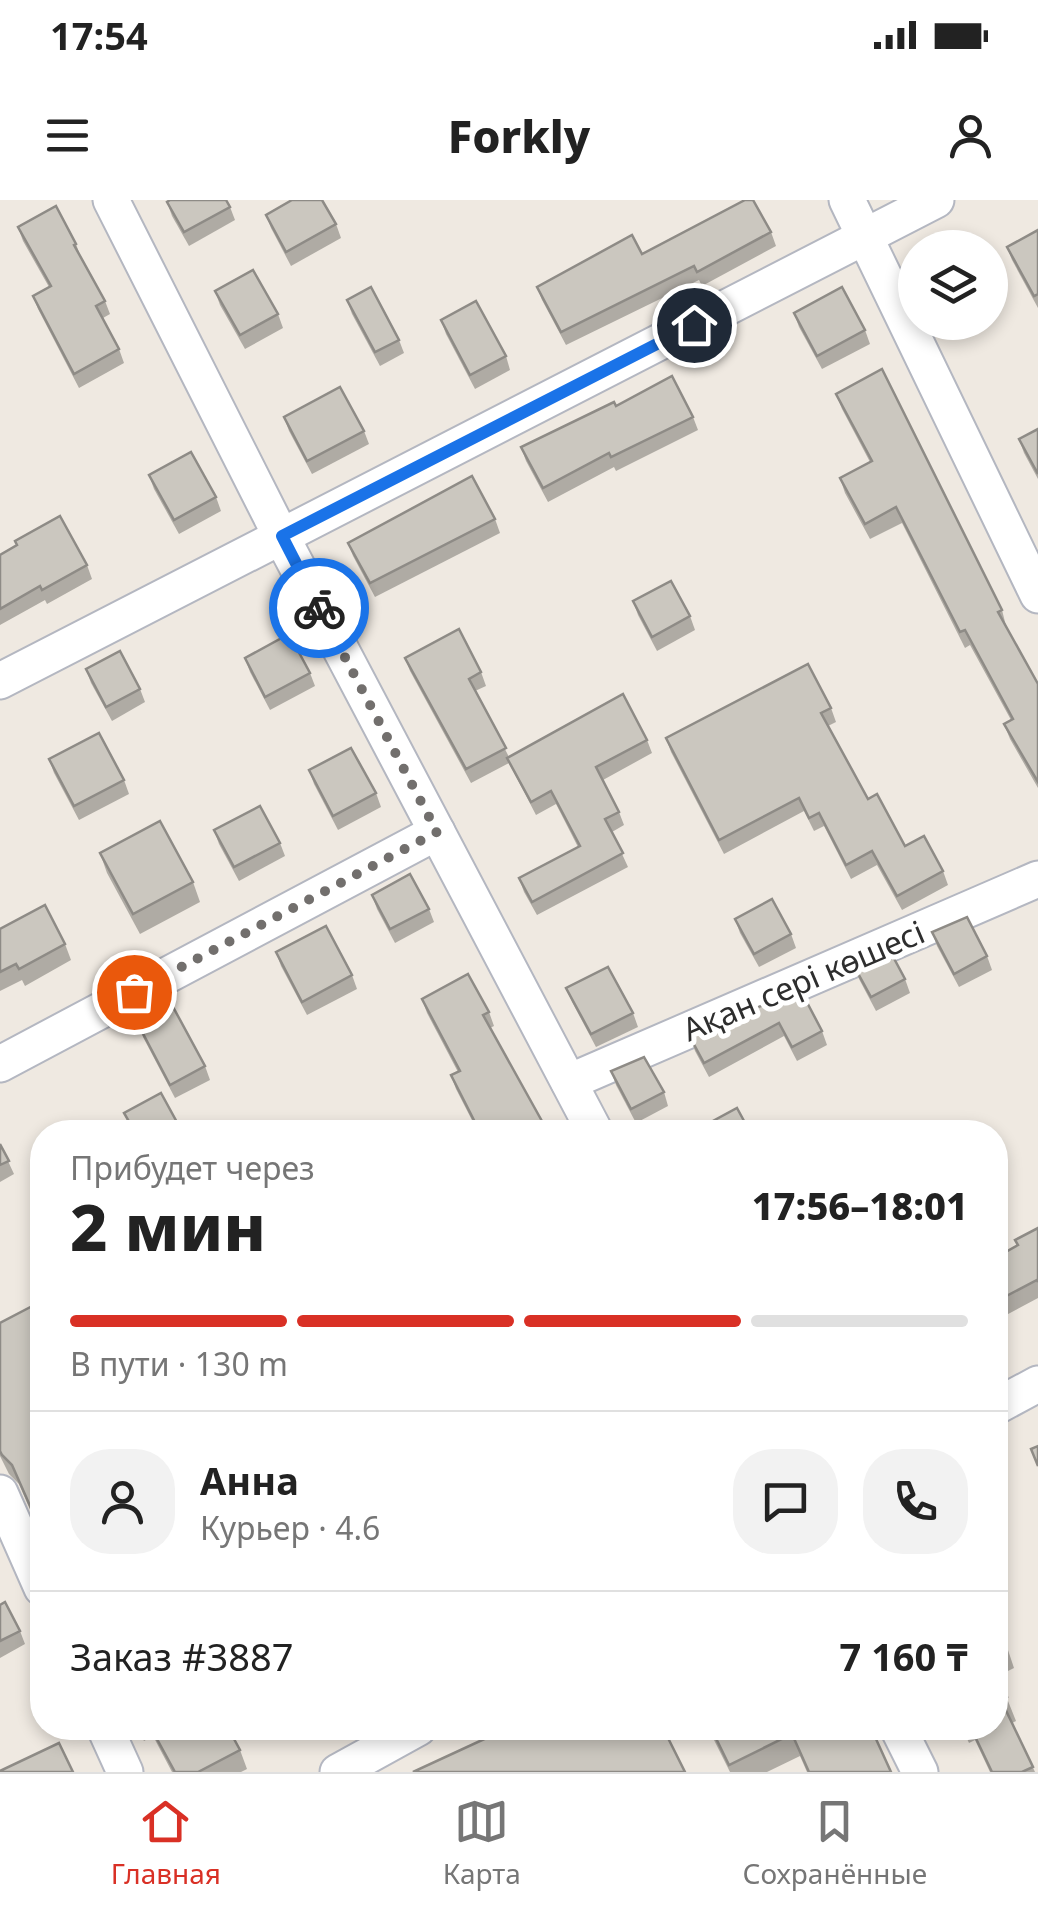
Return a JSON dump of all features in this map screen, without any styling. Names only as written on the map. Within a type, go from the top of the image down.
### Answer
[{"type":"street","points":[[111,200],[282,536],[589,1120]]},
{"type":"street","points":[[847,200],[1038,595]]},
{"type":"street","points":[[0,682],[936,200]]},
{"type":"street","points":[[0,1064],[437,832]]},
{"type":"street","name":"Ақан сері көшесі","points":[[569,1082],[1038,879]]},
{"type":"street","points":[[1008,1400],[1038,1384]]},
{"type":"street","points":[[0,1493],[30,1561]]},
{"type":"street","points":[[110,1740],[125,1772]]},
{"type":"street","points":[[338,1772],[396,1740]]},
{"type":"street","points":[[904,1740],[920,1772]]},
{"type":"building","points":[[226,200],[230,207],[184,232],[167,202]]},
{"type":"building","points":[[292,200],[322,200],[336,224],[286,252],[266,215]]},
{"type":"building","points":[[745,200],[753,200],[771,232],[697,272],[694,266],[561,332],[537,287],[632,235],[642,254]]},
{"type":"building","points":[[56,206],[105,301],[96,306],[119,349],[74,374],[33,296],[51,286],[18,227]]},
{"type":"building","points":[[1038,230],[1038,294],[1034,296],[1008,246]]},
{"type":"building","points":[[253,270],[278,314],[240,335],[215,291]]},
{"type":"building","points":[[371,287],[399,340],[375,352],[347,300]]},
{"type":"building","points":[[842,287],[865,330],[817,356],[794,313]]},
{"type":"building","points":[[476,301],[506,356],[470,375],[441,320]]},
{"type":"building","points":[[882,369],[1002,610],[998,612],[1038,684],[1038,782],[1004,724],[1013,719],[965,630],[960,632],[896,507],[865,524],[840,478],[872,461],[836,394]]},
{"type":"building","points":[[672,376],[693,417],[611,457],[609,453],[543,488],[521,447],[614,402],[616,406]]},
{"type":"building","points":[[340,387],[364,431],[307,461],[284,417]]},
{"type":"building","points":[[1038,429],[1038,474],[1019,439]]},
{"type":"building","points":[[191,452],[216,497],[174,520],[149,475]]},
{"type":"building","points":[[472,476],[495,519],[370,583],[348,543]]},
{"type":"building","points":[[60,516],[87,565],[0,609],[0,555],[17,545],[15,541]]},
{"type":"building","points":[[671,581],[690,616],[652,637],[633,601]]},
{"type":"building","points":[[459,629],[481,672],[469,679],[506,748],[466,769],[405,658]]},
{"type":"building","points":[[289,634],[310,673],[265,697],[245,658]]},
{"type":"building","points":[[120,651],[140,689],[106,707],[86,669]]},
{"type":"building","points":[[808,664],[831,708],[821,713],[868,799],[877,794],[905,846],[924,836],[943,871],[897,896],[872,851],[846,865],[819,813],[809,818],[799,798],[719,840],[666,738]]},
{"type":"building","points":[[623,694],[647,740],[596,767],[619,812],[605,819],[623,853],[532,902],[519,878],[580,846],[551,791],[531,802],[507,758]]},
{"type":"building","points":[[99,733],[124,780],[74,806],[49,759]]},
{"type":"building","points":[[351,748],[376,793],[333,816],[309,770]]},
{"type":"building","points":[[260,806],[280,843],[234,867],[214,830]]},
{"type":"building","points":[[160,821],[193,882],[133,914],[100,853]]},
{"type":"building","points":[[410,874],[429,909],[390,929],[372,895]]},
{"type":"building","points":[[772,899],[791,934],[754,954],[735,919]]},
{"type":"building","points":[[45,905],[65,944],[19,969],[16,964],[0,972],[0,929]]},
{"type":"building","points":[[967,917],[987,956],[954,974],[932,932]]},
{"type":"building","points":[[326,926],[352,975],[302,1002],[276,952]]},
{"type":"building","points":[[890,951],[905,979],[871,997],[854,966]]},
{"type":"building","points":[[608,967],[633,1013],[591,1034],[566,988]]},
{"type":"building","points":[[468,974],[489,1012],[483,1015],[541,1120],[474,1120],[451,1075],[460,1071],[422,999]]},
{"type":"building","points":[[800,989],[822,1031],[792,1047],[779,1023],[704,1063],[690,1037]]},
{"type":"building","points":[[172,1005],[205,1066],[170,1085],[138,1024]]},
{"type":"building","points":[[644,1057],[664,1092],[631,1109],[611,1071]]},
{"type":"building","points":[[161,1093],[176,1120],[128,1120],[124,1113]]},
{"type":"building","points":[[737,1108],[744,1120],[715,1120]]},
{"type":"building","points":[[0,1144],[9,1161],[0,1165]]},
{"type":"building","points":[[1038,1228],[1038,1282],[1008,1295],[1008,1251],[1018,1245],[1015,1240]]},
{"type":"building","points":[[30,1307],[30,1506],[12,1465],[0,1451],[0,1323]]},
{"type":"building","points":[[1038,1446],[1038,1466],[1031,1449]]},
{"type":"building","points":[[5,1602],[20,1631],[0,1641],[0,1605]]},
{"type":"building","points":[[1008,1715],[1033,1767],[1022,1772],[992,1772],[977,1740],[1008,1740]]},
{"type":"building","points":[[158,1740],[235,1740],[240,1750],[198,1772],[175,1772]]},
{"type":"building","points":[[482,1740],[669,1740],[685,1772],[413,1772]]},
{"type":"building","points":[[717,1740],[780,1740],[729,1765]]},
{"type":"building","points":[[795,1740],[876,1740],[891,1772],[809,1772]]},
{"type":"building","points":[[59,1743],[73,1772],[0,1772],[0,1771]]},
{"type":"way so far","points":[[134,992],[437,832],[319,608]]},
{"type":"route","points":[[319,608],[282,536],[694,325]]}]
